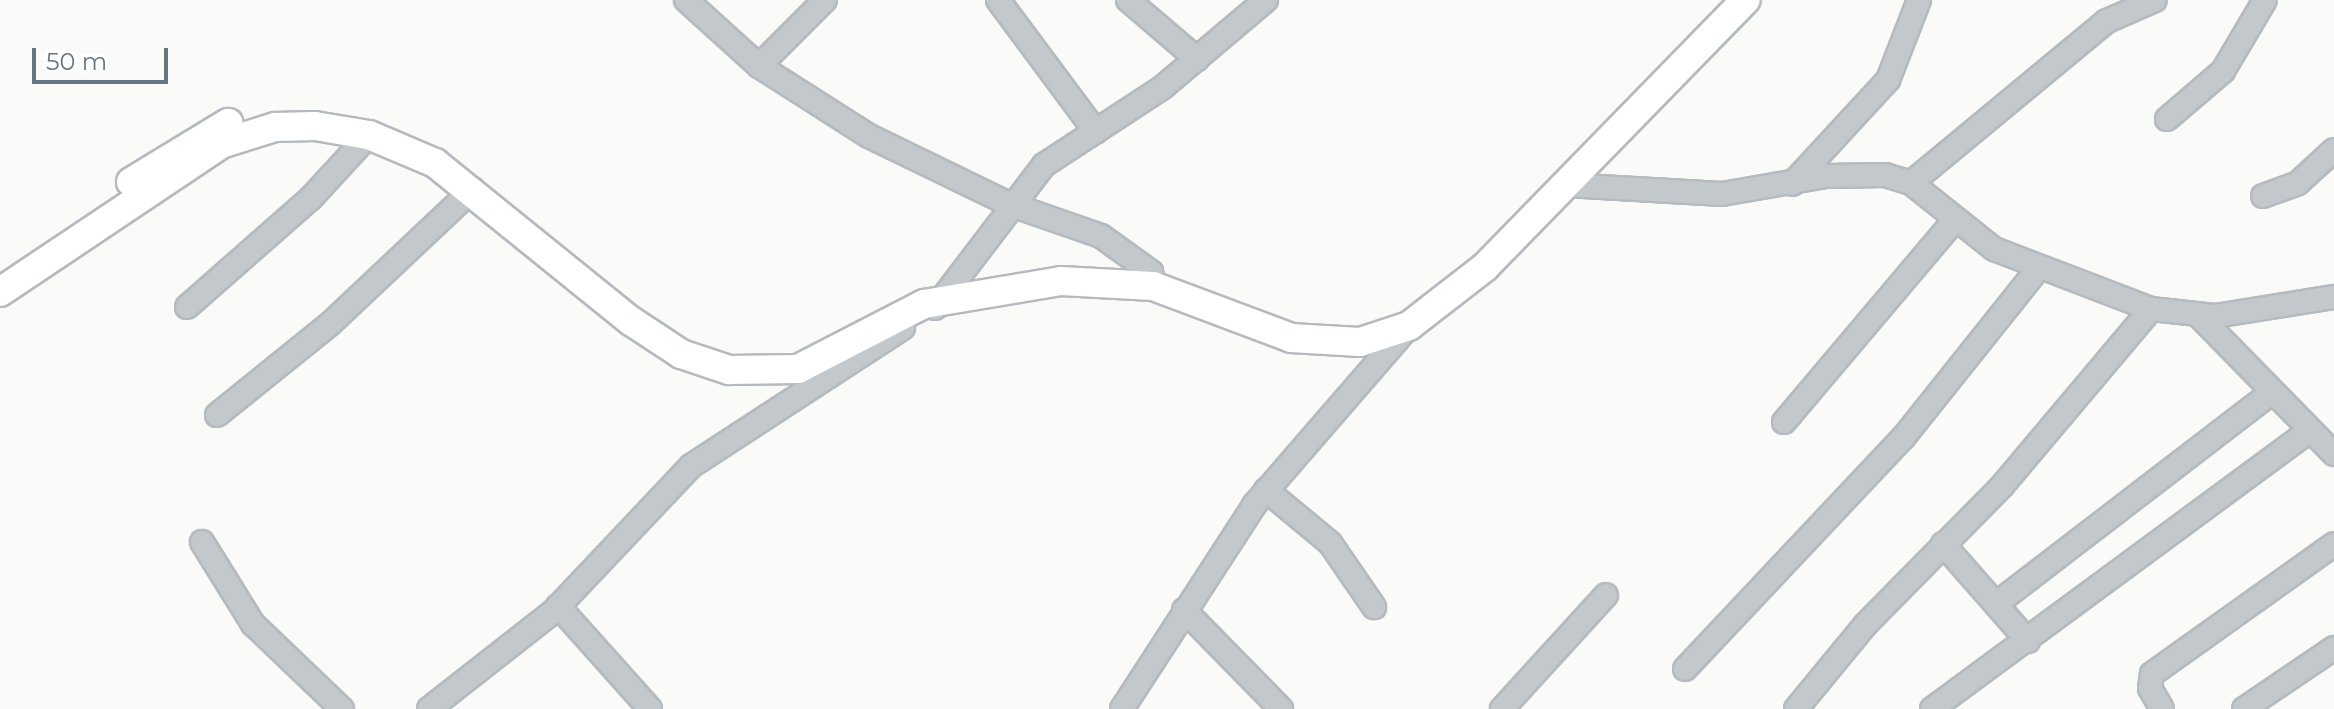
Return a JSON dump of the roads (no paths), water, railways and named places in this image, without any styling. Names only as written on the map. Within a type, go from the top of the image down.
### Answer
[{"type":"main road","points":[[0,275],[186,143],[227,123],[292,112],[378,123],[448,152],[675,335],[738,358],[776,360],[822,348],[887,311],[950,292],[1061,281],[1152,279],[1314,327],[1376,323],[1404,312],[1477,253],[1727,0]]},
{"type":"main road","points":[[1152,279],[1318,343],[1360,342],[1409,326],[1485,267],[1746,0]]},
{"type":"main road","points":[[0,292],[221,144],[275,127],[369,135],[435,163],[473,189],[631,321],[681,354],[729,370],[798,369],[950,292]]},
{"type":"street","points":[[686,0],[759,66],[869,136],[1009,204],[1101,236],[1152,279]]},
{"type":"street","points":[[759,66],[825,0]]},
{"type":"street","points":[[998,0],[1096,132]]},
{"type":"street","points":[[1128,0],[1197,59]]},
{"type":"street","points":[[429,709],[558,606],[691,466],[950,292],[1009,204],[1056,155],[1096,132],[1197,59],[1266,0]]},
{"type":"street","points":[[1792,184],[1888,80],[1919,0]]},
{"type":"street","points":[[1911,183],[2107,21],[2155,0]]},
{"type":"street","points":[[2167,119],[2223,71],[2265,0]]},
{"type":"street","points":[[187,307],[369,135]]},
{"type":"street","points":[[2263,196],[2298,183],[2334,150]]},
{"type":"street","points":[[1566,185],[1722,194],[1843,174],[1911,183],[1955,220],[2037,270],[2151,309],[2199,316],[2334,297]]},
{"type":"street","points":[[217,415],[331,323],[473,189]]},
{"type":"street","points":[[1784,422],[1955,220]]},
{"type":"street","points":[[1685,669],[1903,438],[2037,270]]},
{"type":"street","points":[[1796,709],[2151,309]]},
{"type":"street","points":[[2199,316],[2270,394],[2334,454]]},
{"type":"street","points":[[1122,709],[1184,610],[1266,490],[1409,326]]},
{"type":"street","points":[[1996,604],[2270,394]]},
{"type":"street","points":[[1932,709],[2309,431]]},
{"type":"street","points":[[1266,490],[1331,545],[1339,566],[1374,607]]},
{"type":"street","points":[[202,542],[253,624],[342,709]]},
{"type":"street","points":[[1943,544],[2028,641]]},
{"type":"street","points":[[2162,709],[2150,688],[2152,674],[2334,544]]},
{"type":"street","points":[[1502,709],[1606,595]]},
{"type":"street","points":[[558,606],[650,709]]},
{"type":"street","points":[[1184,610],[1281,709]]},
{"type":"street","points":[[2244,709],[2334,648]]}]
